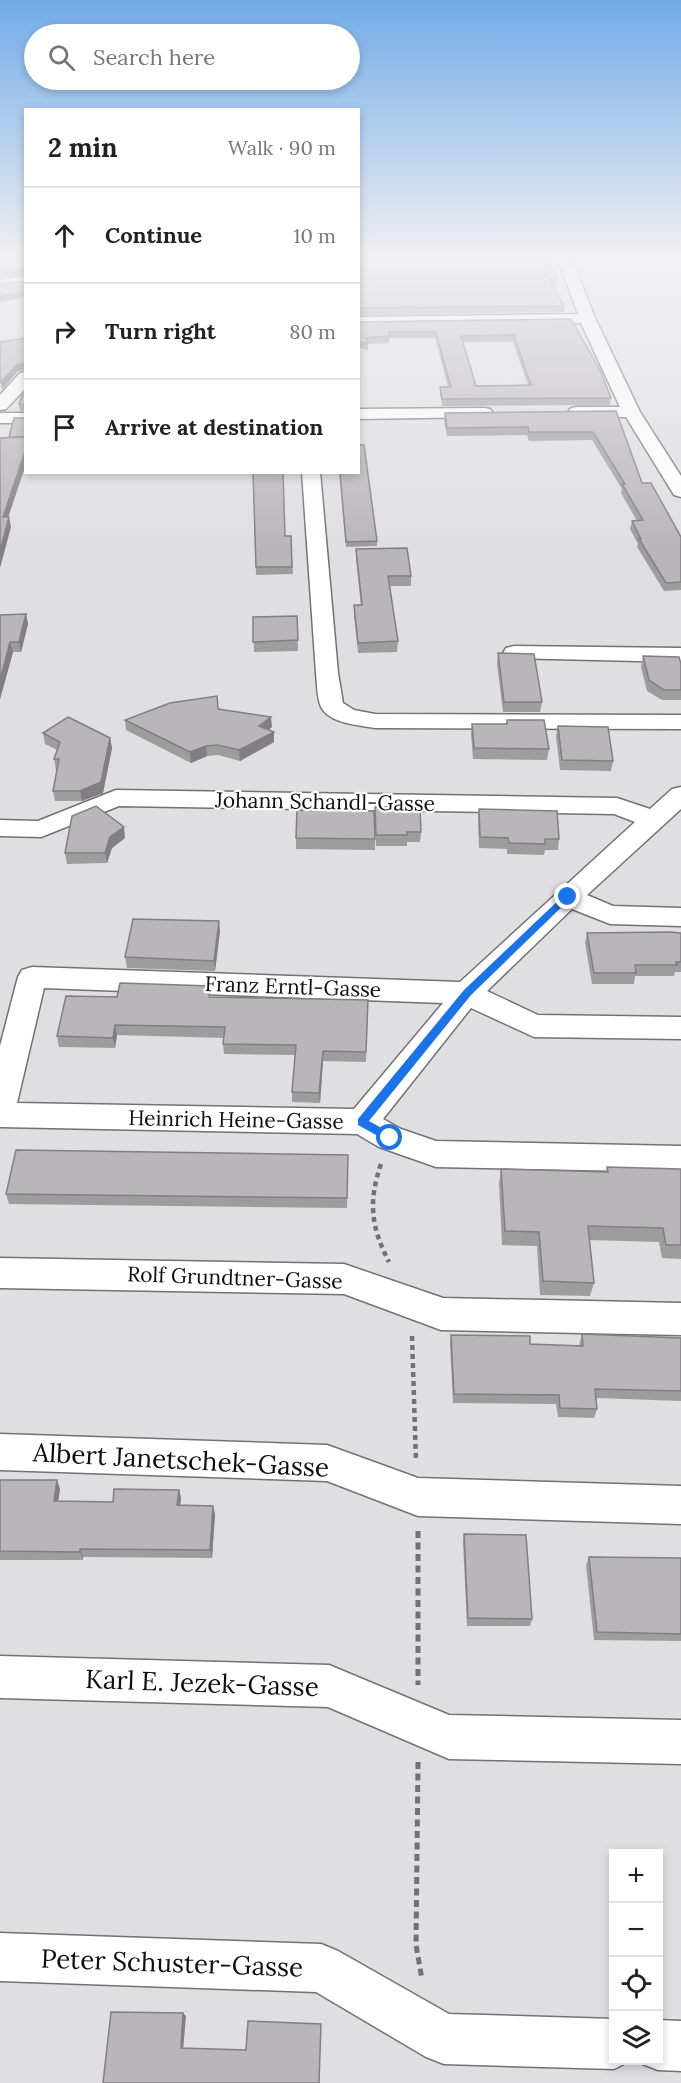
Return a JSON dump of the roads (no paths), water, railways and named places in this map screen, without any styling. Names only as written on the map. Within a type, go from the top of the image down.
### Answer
[{"type":"street","points":[[603,351],[631,412],[681,491]]},
{"type":"street","points":[[0,404],[24,379]]},
{"type":"street","points":[[560,412],[631,412]]},
{"type":"street","points":[[360,414],[501,413]]},
{"type":"street","points":[[0,418],[24,418]]},
{"type":"street","points":[[311,474],[327,673],[332,706],[347,716],[375,721],[681,722]]},
{"type":"street","points":[[514,653],[681,656]]},
{"type":"street","points":[[362,1122],[467,993],[568,897],[681,795]]},
{"type":"street","name":"Johann Schandl-Gasse","points":[[0,828],[41,830],[116,798],[617,806],[654,820]]},
{"type":"street","points":[[568,897],[610,915],[681,917]]},
{"type":"street","name":"Franz Erntl-Gasse","points":[[0,1108],[32,977],[467,993],[534,1026],[681,1028]]},
{"type":"street","name":"Heinrich Heine-Gasse","points":[[0,1115],[362,1122],[390,1138],[436,1155],[681,1159]]},
{"type":"street","name":"Rolf Grundtner-Gasse","points":[[0,1273],[344,1279],[410,1300],[441,1314],[681,1319]]},
{"type":"street","name":"Albert Janetschek-Gasse","points":[[0,1452],[327,1463],[417,1497],[681,1505]]},
{"type":"street","name":"Karl E. Jezek-Gasse","points":[[0,1677],[329,1686],[449,1737],[681,1742]]},
{"type":"street","name":"Peter Schuster-Gasse","points":[[0,1957],[321,1968],[444,2039],[609,2044]]},
{"type":"street","points":[[663,2045],[681,2046]]}]
